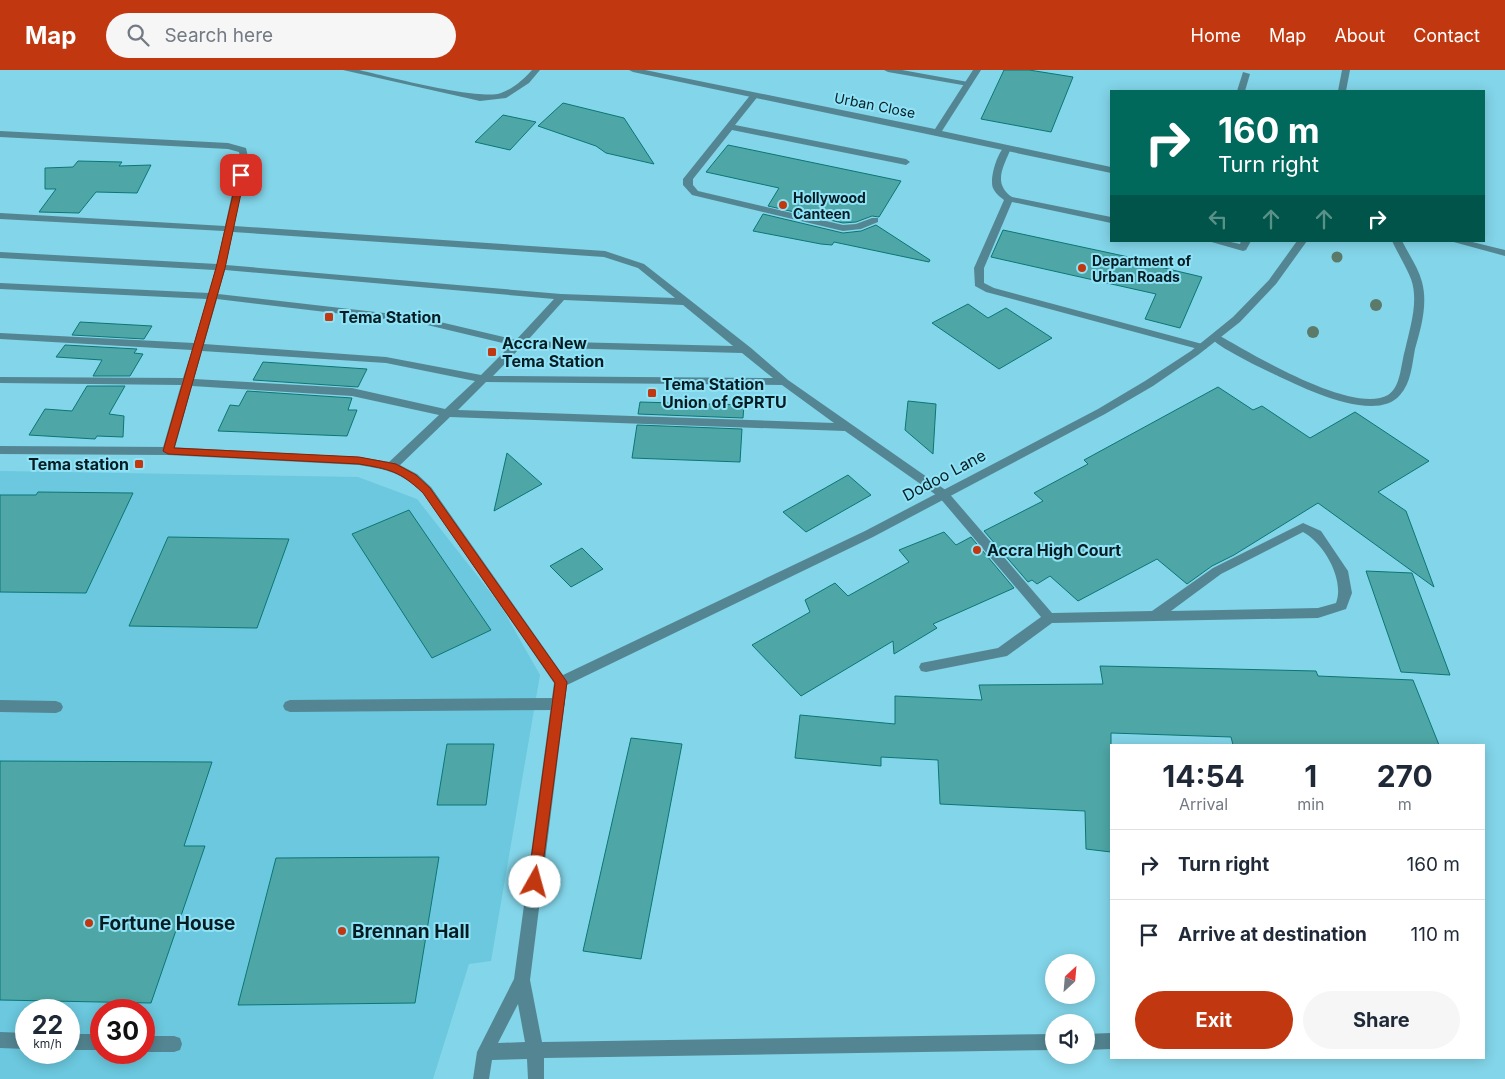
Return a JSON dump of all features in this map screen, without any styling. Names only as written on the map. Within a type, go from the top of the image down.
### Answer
[{"type":"street","points":[[347,70],[480,98],[504,96],[526,81],[536,70]]},
{"type":"street","name":"Urban Close","points":[[633,70],[937,132],[1110,170]]},
{"type":"street","points":[[888,70],[968,84]]},
{"type":"street","points":[[937,132],[977,70]]},
{"type":"street","points":[[1342,90],[1346,70]]},
{"type":"street","points":[[1241,90],[1246,74]]},
{"type":"street","points":[[755,95],[688,179],[688,185],[695,193],[843,228],[858,227],[875,220]]},
{"type":"street","points":[[731,127],[906,162]]},
{"type":"street","points":[[0,134],[228,146],[244,150],[221,268],[168,451]]},
{"type":"street","points":[[1007,148],[997,173],[996,184],[998,191],[1010,199],[1110,220]]},
{"type":"street","points":[[1010,199],[979,268],[979,284],[990,290],[1202,348]]},
{"type":"street","points":[[0,216],[606,254],[641,266],[747,350],[784,382],[943,494],[1050,618]]},
{"type":"street","points":[[1216,242],[1243,248],[1246,242]]},
{"type":"street","name":"Dodoo Lane","points":[[561,682],[868,534],[1123,400],[1216,338],[1258,299],[1301,242]]},
{"type":"street","points":[[1216,338],[1310,388],[1363,402],[1390,399],[1400,390],[1414,335],[1418,305],[1417,283],[1397,242]]},
{"type":"street","points":[[1460,242],[1505,252]]},
{"type":"street","points":[[0,255],[221,268],[561,297],[687,302]]},
{"type":"street","points":[[0,286],[213,296],[419,320],[519,344],[747,350]]},
{"type":"street","points":[[392,466],[519,344],[561,297]]},
{"type":"street","points":[[0,336],[198,346],[386,360],[483,379],[784,382]]},
{"type":"street","points":[[0,380],[188,382],[352,392],[448,412],[848,427]]},
{"type":"street","points":[[0,450],[168,451],[359,461],[392,466],[413,477],[426,490],[561,682],[522,980],[535,1050],[536,1079]]},
{"type":"street","points":[[926,667],[1002,652],[1050,618],[1318,613],[1341,606],[1346,593],[1342,571],[1317,534],[1303,527],[1217,571],[1156,616]]},
{"type":"street","points":[[290,706],[558,704]]},
{"type":"street","points":[[0,706],[56,707]]},
{"type":"street","points":[[480,1079],[485,1052],[522,980]]},
{"type":"street","points":[[0,1040],[15,1040]]},
{"type":"street","points":[[1095,1042],[1110,1041]]},
{"type":"street","points":[[485,1052],[1045,1042]]},
{"type":"street","points":[[155,1044],[174,1044]]},
{"type":"shaded area","points":[[0,471],[358,477],[417,499],[501,606],[540,675],[491,961],[469,964],[433,1079],[0,1079]]},
{"type":"building","points":[[1004,70],[1029,70],[1073,77],[1051,132],[981,119]]},
{"type":"building","points":[[563,103],[624,118],[654,164],[606,153],[596,146],[538,126]]},
{"type":"building","points":[[503,115],[536,122],[510,150],[475,142]]},
{"type":"building","points":[[728,145],[901,181],[879,217],[872,216],[856,222],[843,223],[768,206],[779,188],[706,172]]},
{"type":"building","points":[[78,161],[122,162],[119,166],[151,165],[137,193],[96,192],[79,213],[39,212],[56,189],[45,189],[45,168],[73,167]]},
{"type":"building","points":[[763,214],[843,233],[861,231],[876,225],[930,260],[929,262],[834,242],[832,245],[821,244],[753,231]]},
{"type":"building","points":[[1003,230],[1161,264],[1160,267],[1202,277],[1180,328],[1145,319],[1156,294],[991,257]]},
{"type":"building","points":[[968,304],[988,318],[1006,308],[1052,338],[999,369],[932,323]]},
{"type":"building","points":[[80,322],[152,326],[144,339],[72,335]]},
{"type":"building","points":[[65,345],[137,349],[134,353],[143,354],[130,376],[93,376],[102,360],[56,357]]},
{"type":"building","points":[[263,362],[367,369],[358,387],[253,380]]},
{"type":"building","points":[[87,386],[125,386],[109,414],[124,416],[123,437],[97,436],[95,439],[29,435],[45,409],[72,411]]},
{"type":"building","points":[[1218,387],[1253,410],[1262,406],[1310,438],[1355,412],[1429,461],[1378,492],[1406,511],[1434,587],[1318,503],[1234,555],[1212,566],[1187,584],[1157,559],[1078,601],[1050,576],[1037,584],[1032,580],[1028,582],[984,531],[1043,501],[1034,493],[1088,464],[1084,460]]},
{"type":"building","points":[[247,391],[352,398],[348,410],[357,410],[347,436],[218,431],[230,405],[239,406]]},
{"type":"building","points":[[908,401],[936,404],[933,454],[905,430]]},
{"type":"building","points":[[640,402],[744,405],[743,418],[638,414]]},
{"type":"building","points":[[637,425],[742,429],[740,462],[632,458]]},
{"type":"building","points":[[507,453],[542,484],[494,511]]},
{"type":"building","points":[[848,475],[871,495],[806,532],[783,512]]},
{"type":"building","points":[[38,492],[133,493],[86,593],[0,592],[0,495],[36,495]]},
{"type":"building","points":[[409,510],[491,630],[432,658],[352,534]]},
{"type":"building","points":[[944,532],[956,545],[971,537],[1014,588],[933,624],[937,628],[894,654],[893,641],[801,696],[752,645],[810,612],[805,600],[835,583],[848,596],[909,562],[899,550]]},
{"type":"building","points":[[168,537],[289,539],[257,628],[129,626]]},
{"type":"building","points":[[582,548],[603,569],[571,587],[550,566]]},
{"type":"building","points":[[1366,571],[1412,573],[1450,675],[1401,672]]},
{"type":"building","points":[[1100,666],[1316,671],[1318,676],[1413,680],[1439,744],[1233,744],[1231,737],[1111,733],[1110,852],[1086,849],[1085,811],[940,804],[938,760],[881,757],[881,766],[795,758],[800,715],[895,724],[895,696],[982,700],[979,685],[1103,684]]},
{"type":"building","points":[[631,738],[682,744],[641,959],[583,951]]},
{"type":"building","points":[[447,744],[494,744],[486,805],[437,805]]},
{"type":"building","name":"Fortune House","points":[[0,761],[212,762],[184,846],[205,846],[152,999],[90,999],[90,1002],[80,1002],[80,999],[0,1000]]},
{"type":"building","name":"Brennan Hall","points":[[439,857],[415,1003],[238,1005],[276,858]]},
{"type":"place","name":"Hollywood Canteen","points":[[783,205]]},
{"type":"place","name":"Department of Urban Roads","points":[[1082,268]]},
{"type":"place","name":"Tema Station","points":[[329,317]]},
{"type":"place","name":"Accra New Tema Station","points":[[492,352]]},
{"type":"place","name":"Tema Station Union of GPRTU","points":[[652,393]]},
{"type":"place","name":"Tema station","points":[[139,464]]},
{"type":"place","name":"Accra High Court","points":[[977,550]]},
{"type":"place","name":"Fortune House","points":[[89,923]]},
{"type":"place","name":"Brennan Hall","points":[[342,931]]},
{"type":"route","points":[[241,175],[221,268],[168,451],[359,461],[392,466],[413,477],[426,490],[561,682],[535,882]]}]
